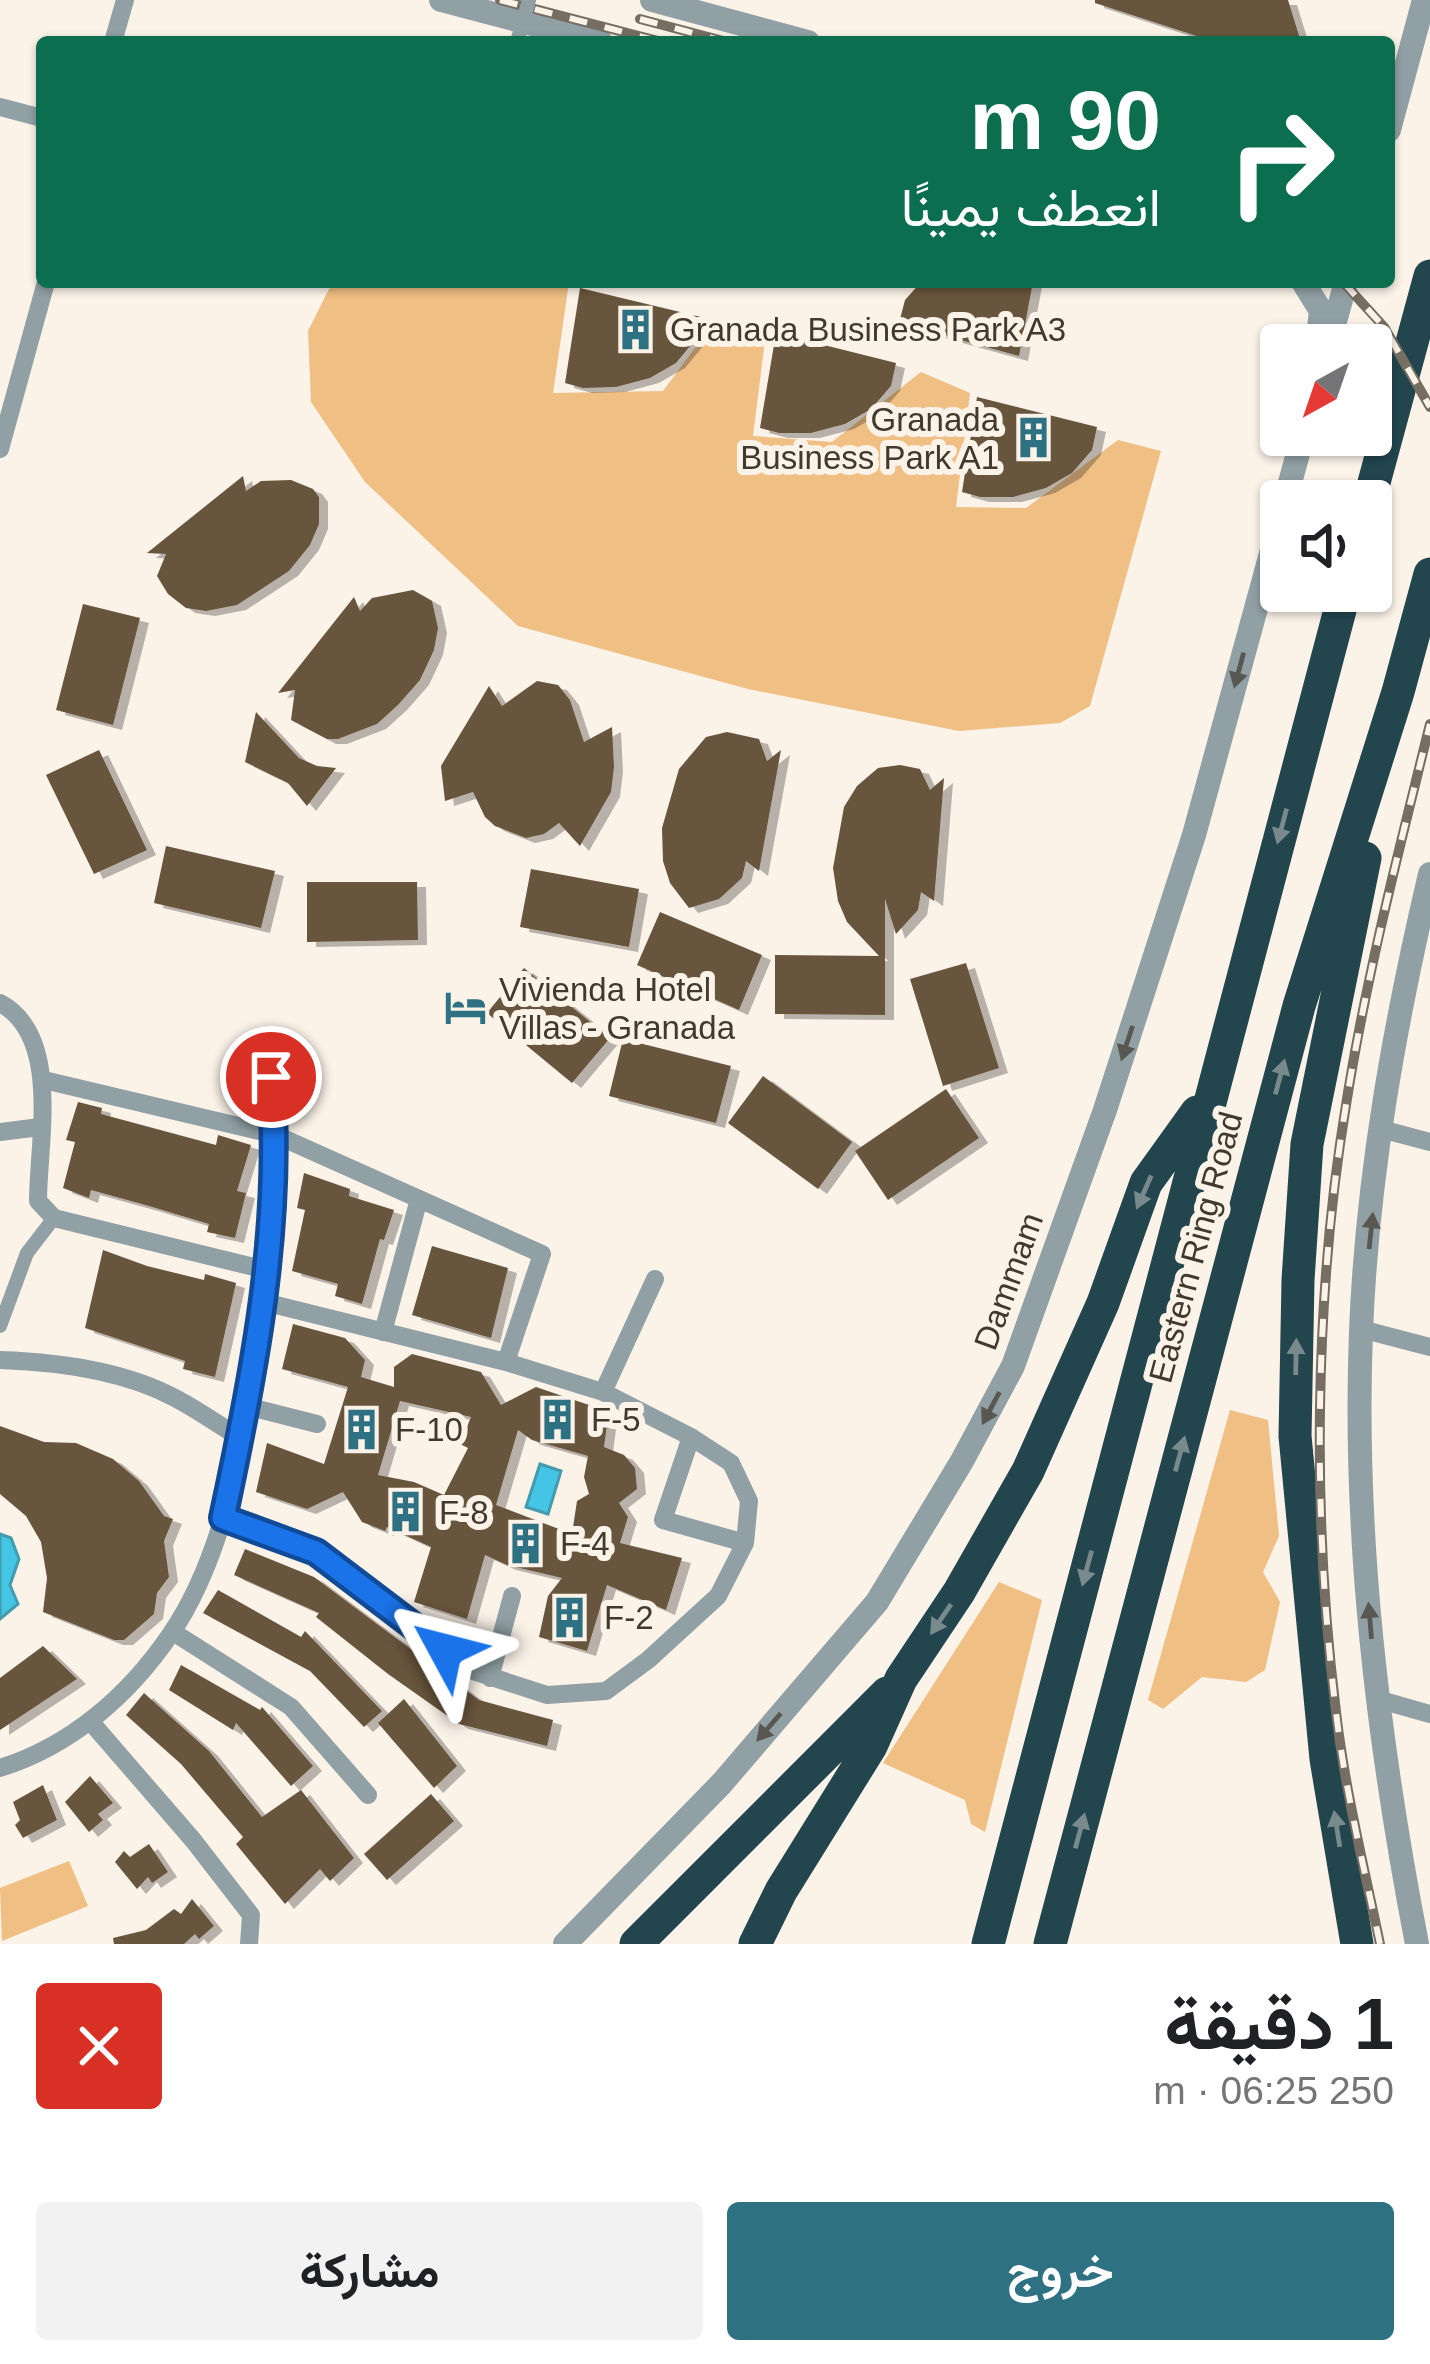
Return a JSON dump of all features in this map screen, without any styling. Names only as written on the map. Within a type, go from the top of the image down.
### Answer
[{"type":"highway","points":[[1375,480],[1430,276]]},
{"type":"highway","name":"Eastern Ring Road","points":[[1050,1944],[1299,1006],[1430,574]]},
{"type":"highway","name":"Eastern Ring Road","points":[[988,1944],[1339,612]]},
{"type":"highway","points":[[1357,1944],[1326,1759],[1308,1590],[1295,1436],[1298,1280],[1307,1144],[1397,692]]},
{"type":"highway","points":[[755,1944],[781,1891],[872,1746],[901,1679],[959,1592],[1028,1472],[1103,1303],[1146,1183],[1209,1096]]},
{"type":"highway","points":[[636,1944],[901,1679]]},
{"type":"street","points":[[114,36],[125,0]]},
{"type":"street","points":[[441,0],[578,36]]},
{"type":"street","points":[[519,36],[529,0]]},
{"type":"street","points":[[652,0],[786,36]]},
{"type":"street","points":[[1395,109],[1424,0]]},
{"type":"street","points":[[1395,80],[1408,62]]},
{"type":"street","points":[[0,107],[36,116]]},
{"type":"street","points":[[0,449],[44,288]]},
{"type":"street","points":[[1308,288],[1321,310],[1319,324]]},
{"type":"street","points":[[1334,324],[1344,288]]},
{"type":"street","name":"Dammam","points":[[566,1944],[722,1783],[877,1602],[962,1462],[1013,1366],[1105,1110],[1195,835],[1260,595]]},
{"type":"street","points":[[1417,1944],[1390,1805],[1377,1700],[1362,1535],[1361,1329],[1381,1129],[1430,874]]},
{"type":"street","points":[[0,1004],[26,1026],[44,1080],[38,1201],[54,1218],[266,1270]]},
{"type":"street","points":[[0,1768],[90,1721],[130,1687],[173,1632],[203,1574],[223,1518],[264,1302],[276,1136],[271,1077],[255,1040]]},
{"type":"street","points":[[44,1080],[276,1136],[542,1254],[506,1362]]},
{"type":"street","points":[[0,1132],[40,1127]]},
{"type":"street","points":[[1381,1129],[1430,1142]]},
{"type":"street","points":[[382,1332],[419,1199]]},
{"type":"street","points":[[0,1326],[27,1253],[54,1218]]},
{"type":"street","points":[[603,1392],[655,1279]]},
{"type":"street","points":[[223,1518],[316,1552],[470,1670],[547,1695],[606,1691],[648,1660],[718,1596],[745,1543],[749,1501],[730,1462],[603,1392],[506,1362],[264,1302]]},
{"type":"street","points":[[1361,1329],[1430,1348]]},
{"type":"street","points":[[0,1360],[103,1372],[172,1396],[240,1438]]},
{"type":"street","points":[[246,1406],[317,1424]]},
{"type":"street","points":[[692,1437],[663,1520],[745,1543]]},
{"type":"street","points":[[490,1678],[512,1597]]},
{"type":"street","points":[[173,1632],[291,1707],[368,1795]]},
{"type":"street","points":[[1377,1700],[1430,1714]]},
{"type":"street","points":[[90,1721],[193,1840],[250,1915],[249,1944]]},
{"type":"shaded area","points":[[568,288],[553,393],[663,391],[712,325],[765,340],[753,436],[832,442],[921,372],[970,393],[956,507],[1026,508],[1118,440],[1161,451],[1090,706],[1060,723],[959,731],[748,689],[518,626],[365,482],[311,402],[308,331],[329,289]]},
{"type":"shaded area","points":[[1230,1410],[1268,1420],[1279,1536],[1263,1572],[1280,1602],[1265,1670],[1246,1682],[1202,1677],[1163,1709],[1148,1700]]},
{"type":"shaded area","points":[[999,1582],[1042,1600],[985,1832],[971,1824],[965,1800],[883,1763]]},
{"type":"shaded area","points":[[69,1861],[88,1906],[2,1941],[0,1888]]},
{"type":"water","points":[[540,1464],[561,1471],[548,1514],[526,1507]]},
{"type":"water","points":[[0,1534],[11,1538],[19,1559],[10,1585],[18,1604],[0,1619]]},
{"type":"building","points":[[1288,0],[1299,36],[1197,36],[1095,3]]},
{"type":"building","name":"Granada Business Park A3","points":[[580,288],[701,317],[695,340],[676,363],[650,378],[616,387],[565,383]]},
{"type":"building","points":[[916,288],[1032,288],[1019,356],[899,323],[905,300]]},
{"type":"building","points":[[776,333],[896,363],[891,386],[871,409],[845,424],[811,433],[760,428]]},
{"type":"building","name":"Granada Business Park A1","points":[[977,397],[1097,427],[1092,450],[1072,473],[1046,488],[1013,497],[962,492]]},
{"type":"building","points":[[243,476],[246,491],[261,481],[291,480],[313,489],[319,497],[319,524],[310,545],[289,571],[237,605],[206,611],[186,608],[168,594],[157,576],[166,554],[147,553]]},
{"type":"building","points":[[413,590],[432,601],[438,628],[420,680],[398,705],[377,724],[338,739],[327,739],[291,720],[295,690],[278,693],[354,597],[360,611],[372,598]]},
{"type":"building","points":[[83,604],[140,618],[113,725],[56,710]]},
{"type":"building","points":[[537,681],[558,685],[570,700],[584,742],[612,727],[611,792],[580,846],[559,823],[544,834],[526,838],[495,826],[473,792],[445,801],[441,766],[489,686],[502,706]]},
{"type":"building","points":[[256,712],[299,758],[336,768],[307,806],[288,783],[245,762]]},
{"type":"building","points":[[727,732],[759,739],[767,761],[781,750],[759,871],[746,861],[742,878],[719,899],[689,908],[670,883],[663,861],[662,828],[679,769],[706,737]]},
{"type":"building","points":[[99,750],[147,850],[94,874],[46,775]]},
{"type":"building","points":[[878,768],[920,769],[930,790],[944,778],[934,901],[921,892],[918,910],[896,934],[885,899],[885,1015],[775,1014],[775,955],[879,956],[847,922],[833,868],[844,807],[857,786]]},
{"type":"building","points":[[166,846],[275,871],[261,928],[154,903]]},
{"type":"building","points":[[531,869],[639,889],[629,947],[520,927]]},
{"type":"building","points":[[307,882],[417,882],[418,940],[307,942]]},
{"type":"building","points":[[660,912],[762,955],[739,1010],[637,965]]},
{"type":"building","points":[[966,963],[999,1068],[943,1086],[910,979]]},
{"type":"building","points":[[524,968],[610,1038],[572,1083],[487,1013]]},
{"type":"building","points":[[623,1039],[731,1066],[716,1123],[609,1096]]},
{"type":"building","points":[[763,1076],[852,1142],[818,1189],[728,1123]]},
{"type":"building","points":[[946,1089],[979,1138],[888,1200],[855,1151]]},
{"type":"building","points":[[78,1102],[102,1108],[101,1114],[216,1145],[218,1135],[251,1145],[237,1191],[246,1193],[235,1238],[207,1232],[209,1224],[149,1206],[91,1190],[89,1198],[63,1188],[75,1142],[66,1140]]},
{"type":"building","points":[[304,1173],[350,1189],[349,1196],[394,1210],[384,1240],[380,1239],[362,1304],[335,1296],[338,1284],[292,1271],[305,1210],[297,1208]]},
{"type":"building","points":[[432,1246],[508,1268],[491,1338],[412,1315]]},
{"type":"building","points":[[103,1250],[147,1266],[236,1283],[215,1377],[183,1369],[185,1361],[85,1328]]},
{"type":"building","points":[[293,1324],[345,1338],[365,1360],[361,1377],[394,1387],[394,1367],[412,1354],[481,1372],[501,1405],[536,1387],[589,1405],[607,1425],[604,1447],[624,1455],[635,1468],[637,1489],[619,1503],[628,1517],[620,1543],[682,1558],[666,1610],[607,1585],[587,1651],[539,1637],[548,1596],[562,1578],[485,1555],[467,1619],[414,1602],[431,1547],[387,1527],[385,1531],[362,1522],[343,1492],[307,1509],[256,1492],[267,1443],[324,1464],[348,1387],[282,1369]],"holes":[[[400,1401],[471,1417],[460,1444],[468,1448],[444,1495],[414,1482],[378,1475]],[[518,1430],[532,1440],[588,1456],[584,1477],[589,1494],[577,1501],[572,1534],[496,1505]]]},
{"type":"building","points":[[0,1426],[44,1442],[76,1443],[113,1459],[139,1481],[164,1516],[173,1519],[164,1541],[169,1577],[157,1593],[154,1614],[124,1640],[43,1612],[47,1578],[41,1542],[26,1516],[0,1494]]},
{"type":"building","points":[[245,1549],[314,1577],[479,1700],[553,1720],[547,1746],[459,1724],[316,1617],[319,1613],[234,1575]]},
{"type":"building","points":[[218,1590],[301,1637],[305,1631],[382,1711],[364,1727],[310,1671],[203,1613]]},
{"type":"building","points":[[43,1646],[77,1679],[0,1730],[0,1678]]},
{"type":"building","points":[[181,1665],[262,1707],[313,1766],[291,1786],[236,1723],[233,1730],[169,1690]]},
{"type":"building","points":[[144,1693],[209,1751],[262,1817],[301,1790],[354,1858],[330,1881],[320,1869],[285,1904],[236,1844],[243,1837],[181,1764],[126,1715]]},
{"type":"building","points":[[404,1699],[457,1766],[434,1788],[378,1723]]},
{"type":"building","points":[[90,1776],[113,1803],[98,1814],[103,1820],[89,1832],[65,1802]]},
{"type":"building","points":[[43,1785],[57,1820],[23,1838],[15,1825],[20,1820],[13,1802]]},
{"type":"building","points":[[431,1794],[454,1821],[387,1880],[364,1854]]},
{"type":"building","points":[[149,1844],[168,1872],[152,1883],[148,1877],[137,1889],[115,1862],[124,1851],[130,1857]]},
{"type":"building","points":[[192,1899],[214,1926],[199,1939],[195,1934],[184,1944],[114,1944],[113,1938],[146,1930],[174,1909],[181,1914]]},
{"type":"railway","points":[[500,0],[639,36]]},
{"type":"railway","points":[[640,19],[704,36]]},
{"type":"railway","points":[[1348,288],[1384,327],[1430,407]]},
{"type":"railway","points":[[1380,1944],[1344,1770],[1328,1638],[1320,1486],[1322,1331],[1335,1179],[1354,1057],[1430,724]]},
{"type":"place","name":"Granada Business Park A3","points":[[636,329]]},
{"type":"place","name":"Granada Business Park A1","points":[[1033,438]]},
{"type":"place","name":"Vivienda Hotel Villas - Granada","points":[[465,1008]]},
{"type":"place","name":"F-5","points":[[557,1419]]},
{"type":"place","name":"F-10","points":[[361,1429]]},
{"type":"place","name":"F-8","points":[[405,1512]]},
{"type":"place","name":"F-4","points":[[526,1543]]},
{"type":"place","name":"F-2","points":[[570,1617]]},
{"type":"route","points":[[271,1077],[276,1136],[264,1302],[223,1518],[316,1552],[445,1650]]}]
